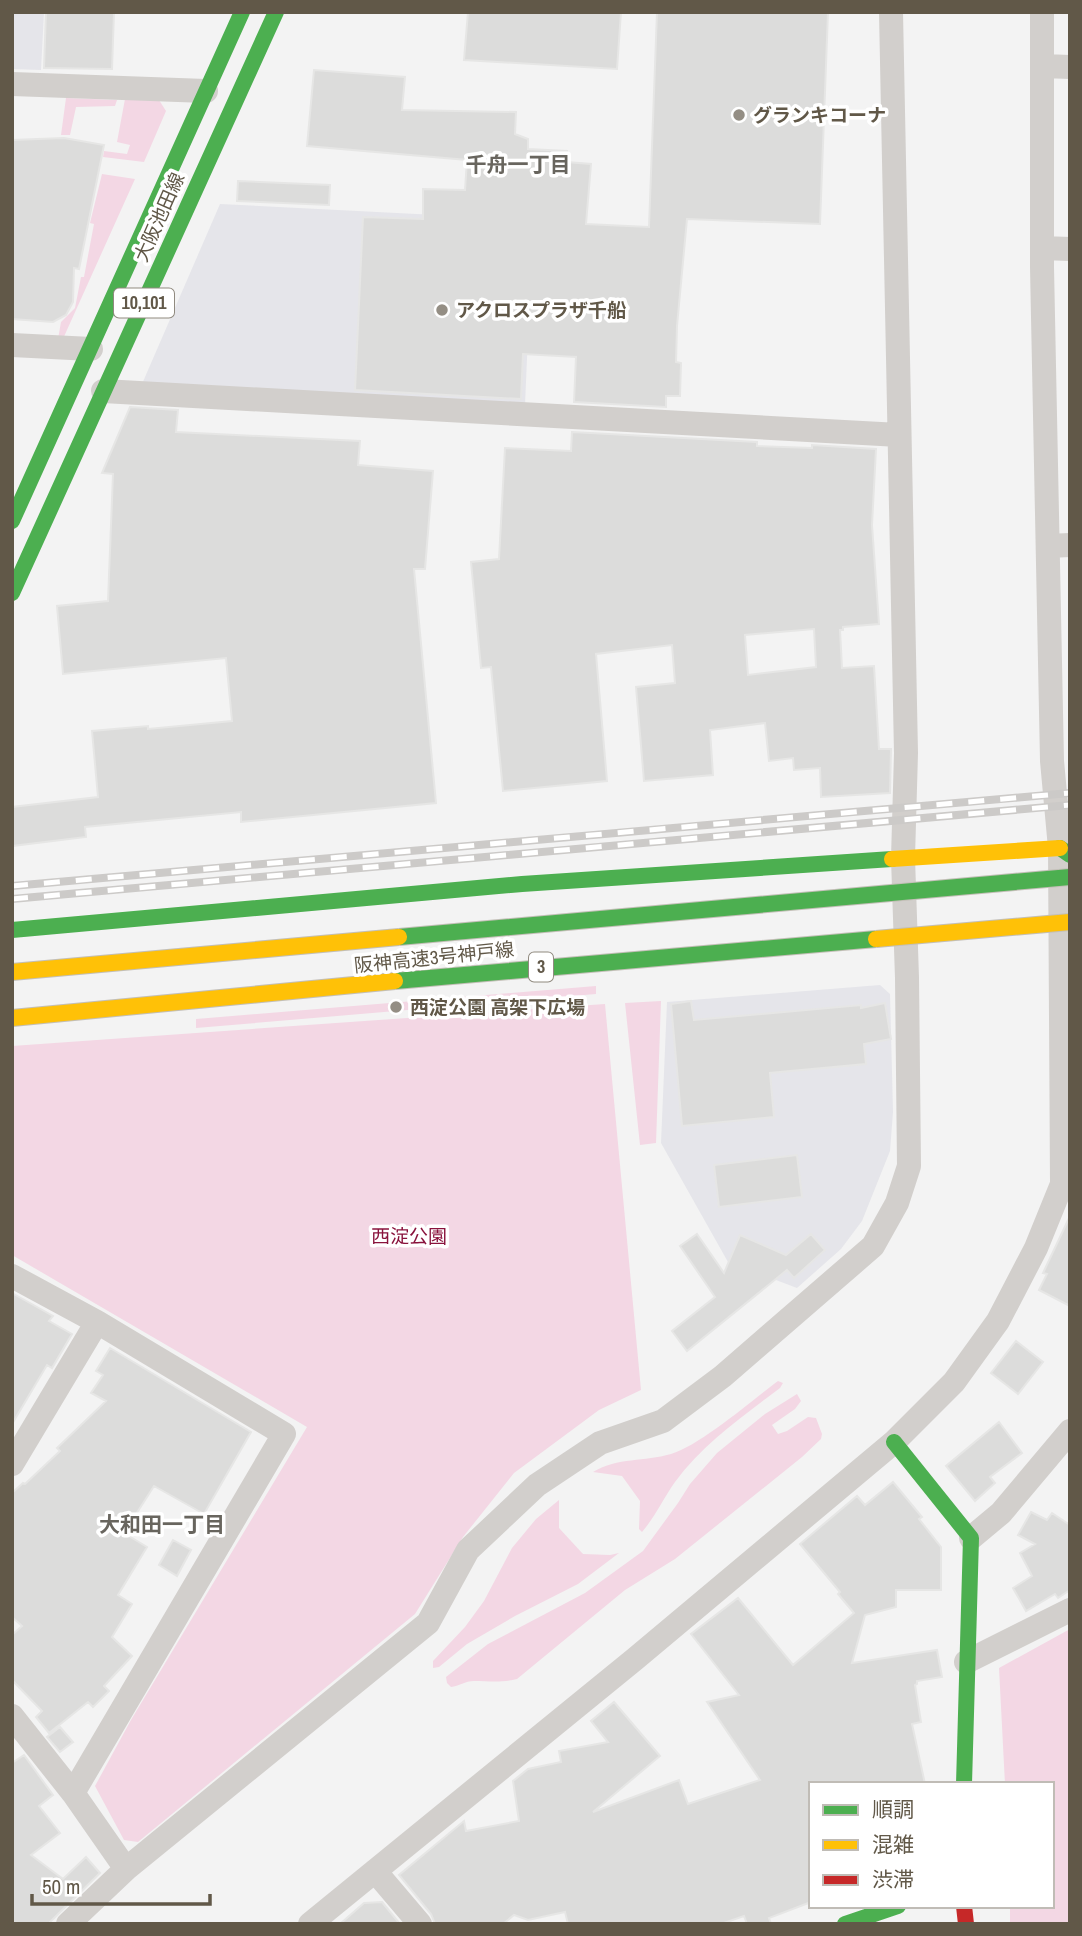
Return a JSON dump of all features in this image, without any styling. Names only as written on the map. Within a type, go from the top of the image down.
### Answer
[{"type":"main road","name":"大阪池田線","points":[[14,513],[242,12]]},
{"type":"main road","name":"大阪池田線","points":[[12,593],[276,12]]},
{"type":"main road","points":[[12,930],[522,884],[1060,850]]},
{"type":"main road","name":"阪神高速3号神戸線","points":[[12,972],[1070,877]]},
{"type":"main road","name":"阪神高速3号神戸線","points":[[12,1018],[547,967],[1070,922]]},
{"type":"main road","points":[[894,1442],[971,1538],[964,1782]]},
{"type":"main road","points":[[845,1924],[892,1908]]},
{"type":"street","points":[[68,1924],[126,1869],[428,1623],[468,1550],[537,1485],[600,1443],[663,1421],[723,1376],[873,1246],[897,1203],[909,1166],[907,978],[912,858],[906,753],[891,12]]},
{"type":"street","points":[[310,1924],[635,1659],[894,1442],[954,1382],[998,1321],[1066,1190],[1065,976],[1060,850],[1059,545],[1042,248],[1042,12]]},
{"type":"street","points":[[1043,66],[1070,67]]},
{"type":"street","points":[[12,84],[206,91]]},
{"type":"street","points":[[1042,248],[1070,249]]},
{"type":"street","points":[[12,345],[90,349]]},
{"type":"street","points":[[103,391],[899,435]]},
{"type":"street","points":[[12,1276],[97,1322],[284,1434],[73,1793]]},
{"type":"street","points":[[12,1464],[97,1322]]},
{"type":"street","points":[[971,1538],[1001,1513],[1070,1431]]},
{"type":"street","points":[[966,1662],[1070,1610]]},
{"type":"street","points":[[12,1716],[73,1793],[126,1869]]},
{"type":"street","points":[[375,1871],[420,1924]]},
{"type":"shaded area","points":[[12,12],[44,12],[41,70],[12,69]]},
{"type":"shaded area","points":[[220,204],[533,220],[525,405],[142,384]]},
{"type":"shaded area","points":[[880,985],[890,994],[893,1112],[890,1151],[862,1221],[841,1249],[797,1288],[728,1262],[661,1143],[667,1002]]},
{"type":"green space","points":[[66,98],[117,100],[115,106],[76,107],[70,135],[61,135]]},
{"type":"green space","points":[[125,99],[159,100],[166,111],[144,162],[103,157],[104,151],[127,154],[130,145],[117,142]]},
{"type":"green space","points":[[102,174],[135,179],[62,341],[58,339],[61,322],[75,308],[81,277],[84,277],[94,224],[90,223]]},
{"type":"green space","name":"西淀公園 高架下広場","points":[[596,986],[596,994],[196,1028],[196,1019]]},
{"type":"green space","points":[[661,1001],[656,1143],[640,1145],[625,1003]]},
{"type":"green space","name":"西淀公園","points":[[605,1004],[641,1390],[599,1410],[514,1473],[463,1537],[415,1614],[138,1842],[124,1840],[95,1786],[131,1720],[307,1427],[12,1255],[12,1046]]},
{"type":"green space","points":[[778,1381],[783,1383],[780,1388],[724,1431],[686,1468],[642,1532],[639,1529],[640,1501],[622,1476],[593,1472],[612,1464],[671,1454],[683,1449],[711,1432]]},
{"type":"green space","points":[[797,1394],[801,1401],[795,1409],[772,1425],[778,1434],[808,1417],[816,1418],[822,1434],[821,1439],[802,1457],[675,1559],[625,1590],[517,1679],[471,1681],[451,1687],[447,1683],[446,1677],[488,1644],[585,1593],[643,1551],[690,1484],[717,1453],[765,1414]]},
{"type":"green space","points":[[559,1500],[559,1528],[583,1554],[619,1553],[578,1584],[515,1616],[467,1644],[439,1667],[433,1668],[433,1661],[465,1627],[484,1601],[512,1548],[536,1519]]},
{"type":"green space","points":[[1070,1629],[1070,1924],[1010,1924],[1010,1908],[1054,1908],[1054,1782],[1005,1782],[999,1668]]},
{"type":"building","points":[[46,12],[114,12],[112,69],[44,68]]},
{"type":"building","points":[[468,12],[621,12],[617,69],[464,60]]},
{"type":"building","points":[[657,12],[828,12],[820,224],[687,219],[677,326],[676,362],[681,363],[680,396],[666,396],[666,407],[574,402],[576,357],[523,354],[521,399],[355,390],[363,217],[423,219],[423,189],[465,190],[467,160],[307,146],[314,70],[405,77],[402,110],[516,112],[515,134],[528,139],[528,149],[567,151],[567,162],[591,164],[586,224],[649,227]]},
{"type":"building","points":[[64,138],[104,145],[79,269],[74,268],[73,302],[66,315],[53,322],[12,319],[12,140]]},
{"type":"building","points":[[238,181],[330,185],[329,205],[237,201]]},
{"type":"building","points":[[130,407],[178,410],[176,432],[360,441],[358,465],[433,471],[425,569],[414,569],[436,803],[241,822],[241,812],[85,827],[86,837],[12,846],[12,807],[98,797],[92,731],[232,721],[226,658],[63,674],[57,606],[108,601],[113,474],[102,473]]},
{"type":"building","points":[[572,432],[757,442],[757,446],[812,448],[812,445],[876,449],[872,525],[879,624],[843,627],[843,630],[840,630],[842,668],[874,666],[879,749],[891,749],[890,793],[821,797],[820,768],[794,770],[793,758],[769,761],[765,723],[710,730],[713,775],[644,781],[636,687],[675,683],[672,645],[596,654],[607,781],[503,791],[491,667],[481,668],[471,562],[499,559],[505,448],[571,451]],"holes":[[[814,629],[816,667],[748,675],[745,635]]]},
{"type":"building","points":[[691,1001],[694,1020],[861,1005],[861,1008],[885,1003],[891,1039],[864,1044],[866,1064],[770,1073],[774,1117],[682,1126],[671,1004]]},
{"type":"building","points":[[797,1155],[802,1197],[719,1207],[714,1165]]},
{"type":"building","points":[[1070,1216],[1070,1306],[1039,1290],[1047,1274],[1043,1273]]},
{"type":"building","points":[[697,1234],[724,1273],[740,1235],[786,1255],[811,1234],[825,1250],[794,1278],[787,1270],[687,1351],[672,1331],[715,1297],[680,1246]]},
{"type":"building","points":[[12,1293],[53,1316],[49,1321],[72,1334],[52,1368],[47,1365],[12,1424]]},
{"type":"building","points":[[1016,1341],[1043,1362],[1018,1394],[991,1373]]},
{"type":"building","points":[[110,1348],[251,1432],[204,1514],[154,1486],[124,1533],[147,1547],[118,1595],[132,1604],[112,1637],[132,1656],[104,1686],[109,1691],[93,1707],[88,1702],[49,1733],[36,1717],[42,1711],[12,1680],[12,1635],[22,1626],[12,1617],[12,1493],[60,1451],[57,1448],[106,1401],[91,1393],[103,1375],[96,1371]]},
{"type":"building","points":[[999,1422],[1022,1453],[990,1477],[995,1483],[975,1501],[946,1466]]},
{"type":"building","points":[[893,1482],[922,1517],[919,1519],[941,1547],[941,1590],[896,1590],[896,1607],[865,1615],[852,1663],[937,1650],[942,1677],[917,1681],[915,1685],[921,1722],[912,1724],[925,1782],[809,1782],[809,1903],[769,1918],[771,1924],[747,1924],[744,1916],[721,1924],[568,1924],[565,1912],[528,1920],[514,1915],[503,1924],[435,1924],[431,1914],[399,1875],[464,1821],[466,1831],[519,1821],[513,1781],[528,1769],[561,1762],[559,1751],[608,1742],[591,1721],[614,1702],[660,1756],[593,1812],[679,1780],[688,1804],[760,1780],[707,1702],[739,1695],[691,1634],[738,1598],[793,1665],[854,1613],[800,1544],[857,1496],[865,1505]]},
{"type":"building","points":[[1031,1512],[1047,1520],[1052,1513],[1070,1525],[1070,1590],[1058,1598],[1055,1594],[1026,1611],[1013,1588],[1032,1576],[1020,1553],[1035,1544],[1018,1535]]},
{"type":"building","points":[[173,1540],[191,1550],[177,1576],[159,1565]]},
{"type":"building","points":[[60,1727],[73,1742],[60,1752],[47,1737]]},
{"type":"building","points":[[24,1755],[53,1795],[39,1806],[60,1833],[31,1855],[63,1879],[86,1857],[100,1873],[48,1924],[12,1924],[12,1763]]},
{"type":"building","points":[[382,1902],[400,1924],[340,1924],[364,1903]]},
{"type":"railway","points":[[12,886],[1070,793]]},
{"type":"railway","points":[[12,899],[1070,805]]},
{"type":"traffic: fast","points":[[12,521],[242,12]]},
{"type":"traffic: fast","points":[[12,593],[276,12]]},
{"type":"traffic: fast","points":[[1060,848],[1070,855]]},
{"type":"traffic: fast","points":[[12,930],[522,884],[892,859]]},
{"type":"traffic: fast","points":[[399,937],[1070,877]]},
{"type":"traffic: fast","points":[[395,981],[876,939]]},
{"type":"traffic: fast","points":[[894,1442],[971,1538],[964,1782]]},
{"type":"traffic: fast","points":[[845,1924],[892,1908]]},
{"type":"traffic: slow","points":[[892,859],[1060,848]]},
{"type":"traffic: slow","points":[[876,939],[1070,922]]},
{"type":"traffic: slow","points":[[12,972],[399,937]]},
{"type":"traffic: slow","points":[[12,1018],[395,981]]},
{"type":"traffic: jam","points":[[964,1908],[966,1924]]},
{"type":"place","name":"グランキコーナ","points":[[739,115]]},
{"type":"place","name":"アクロスプラザ千船","points":[[442,310]]},
{"type":"place","name":"西淀公園 高架下広場","points":[[396,1007]]},
{"type":"district","name":"千舟一丁目","points":[[518,165]]},
{"type":"district","name":"大和田一丁目","points":[[162,1525]]}]
